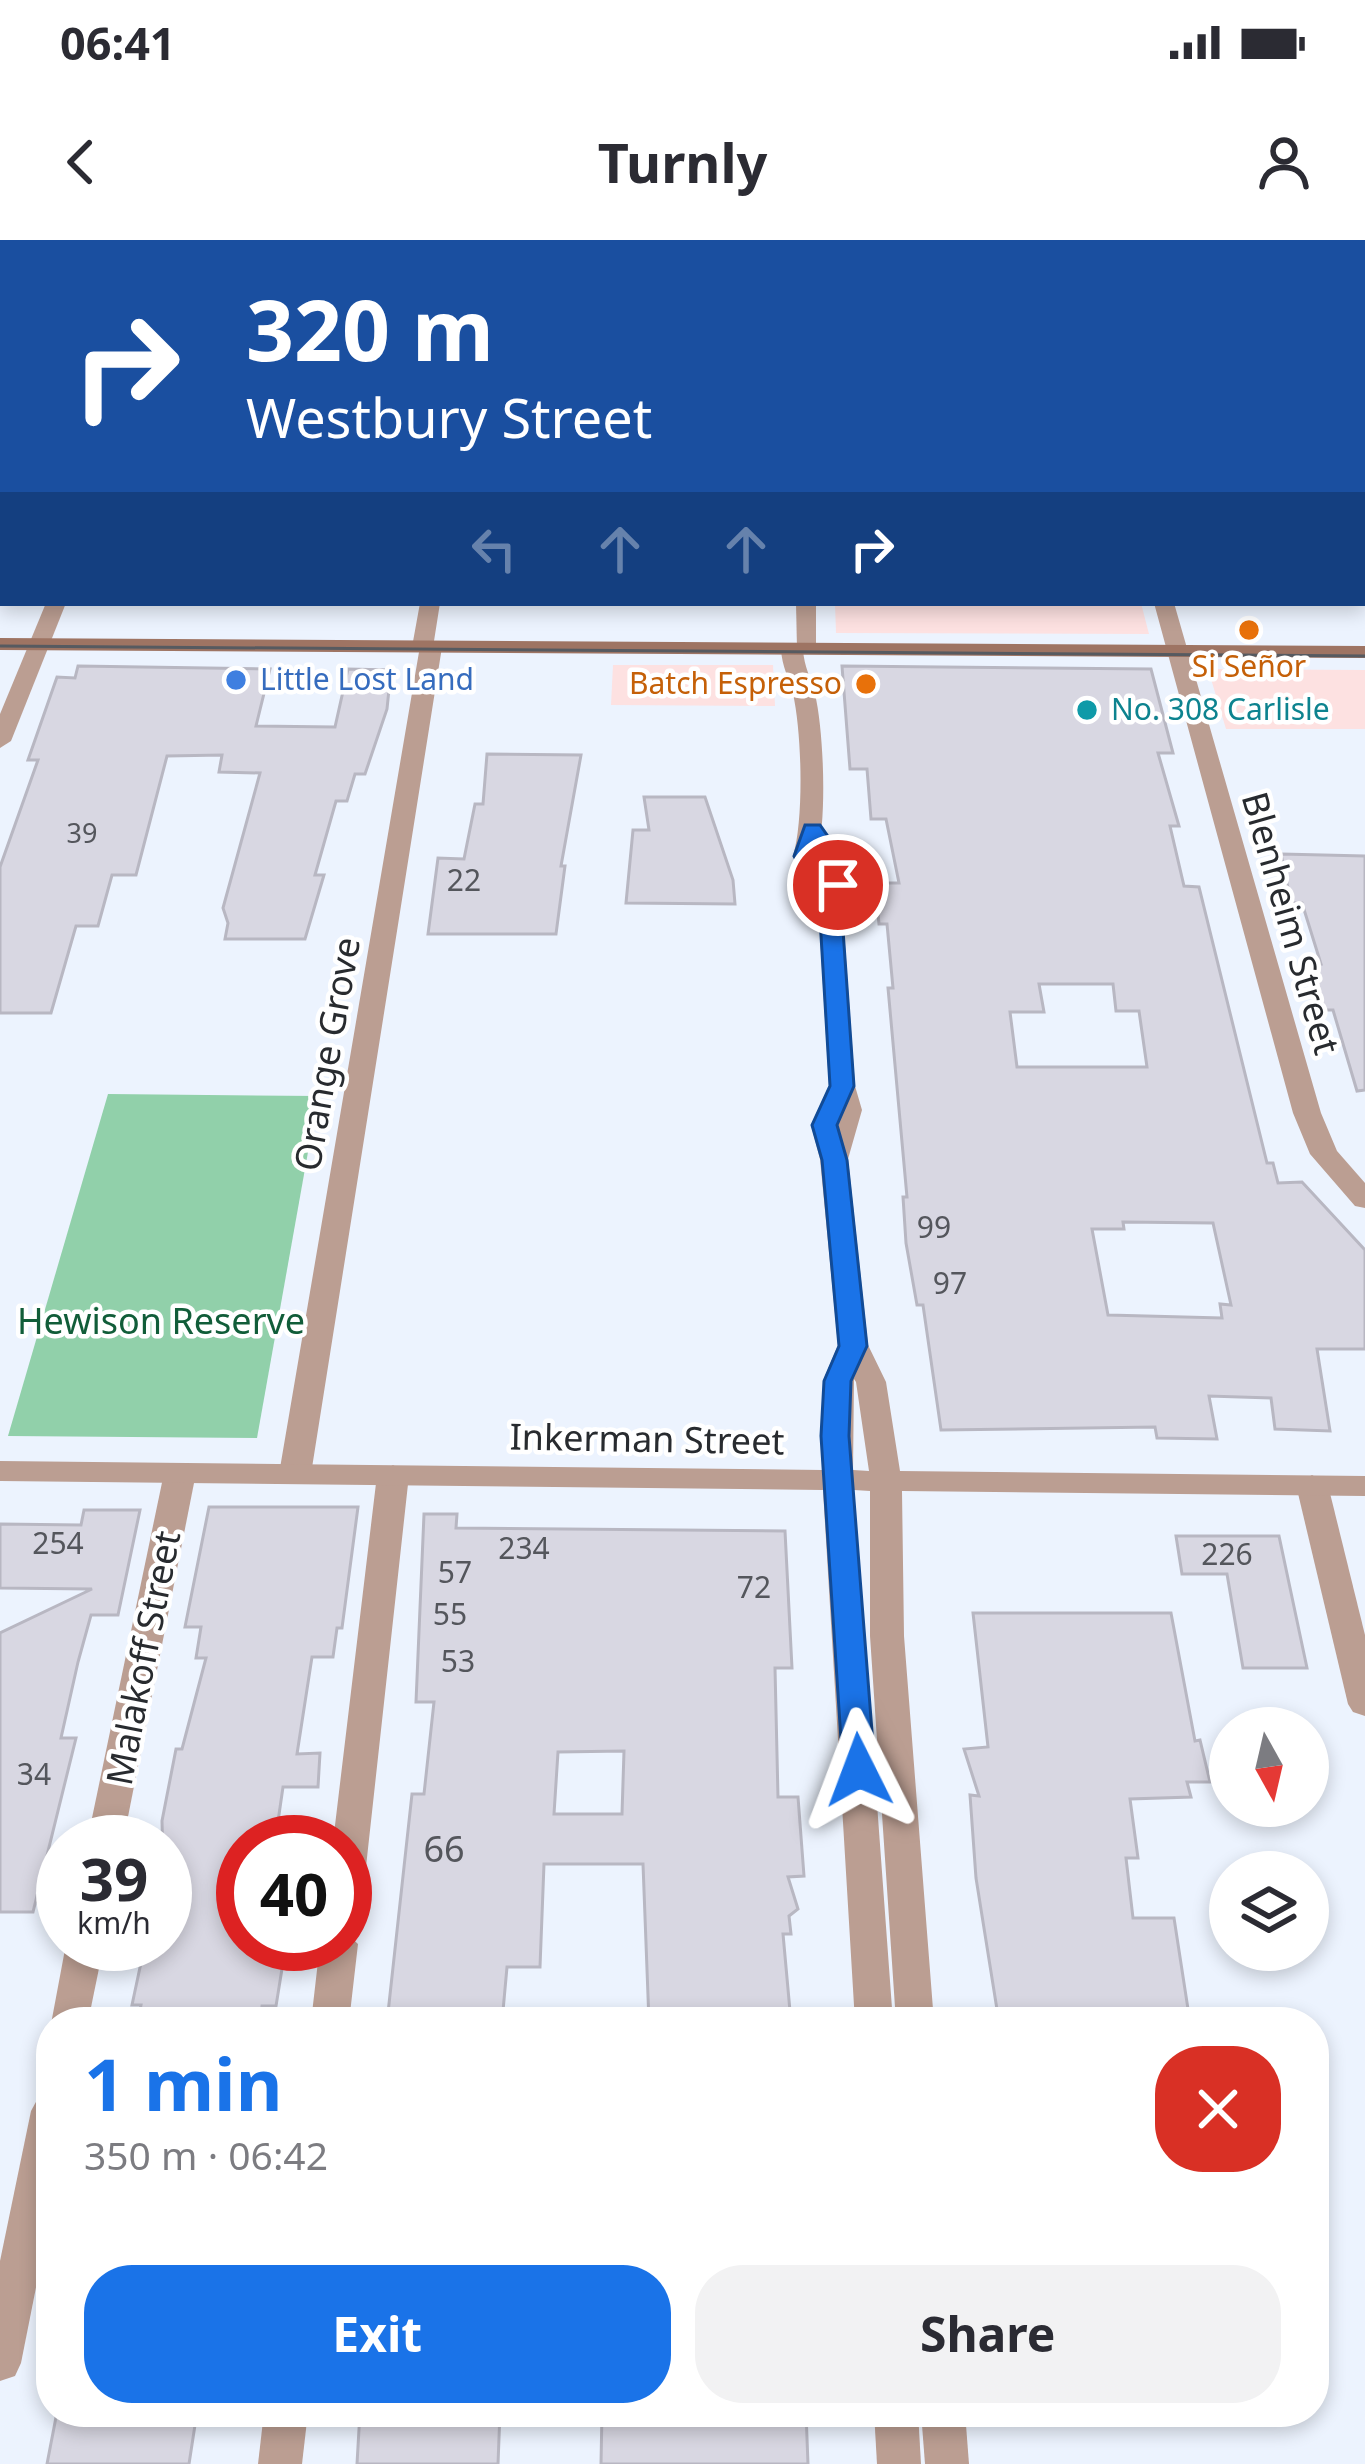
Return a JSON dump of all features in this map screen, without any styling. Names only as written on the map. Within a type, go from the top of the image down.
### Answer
[{"type":"main road","points":[[0,644],[1365,652]]},
{"type":"street","points":[[0,740],[55,606]]},
{"type":"street","name":"Orange Grove","points":[[295,1474],[430,606]]},
{"type":"street","points":[[806,606],[805,649],[793,670],[804,693],[813,829],[805,856],[830,902],[842,1086],[849,1110],[834,1160],[853,1346],[872,1382],[886,1480],[887,1636],[914,2007]]},
{"type":"street","name":"Blenheim Street","points":[[1165,606],[1307,1113],[1324,1154],[1365,1200]]},
{"type":"street","points":[[853,1346],[838,1381],[839,1480],[873,2007]]},
{"type":"street","name":"Inkerman Street","points":[[0,1471],[1365,1486]]},
{"type":"street","name":"Malakoff Street","points":[[111,1815],[180,1473]]},
{"type":"street","points":[[354,1815],[393,1475]]},
{"type":"street","points":[[1312,1485],[1365,1704]]},
{"type":"street","points":[[72,2007],[79,1971]]},
{"type":"street","points":[[333,2007],[336,1971]]},
{"type":"street","points":[[0,2363],[36,2185]]},
{"type":"street","points":[[280,2464],[284,2427]]},
{"type":"street","points":[[897,2427],[899,2464]]},
{"type":"street","points":[[944,2427],[946,2464]]},
{"type":"shaded area","points":[[835,606],[1142,606],[1149,634],[836,633]]},
{"type":"shaded area","points":[[613,665],[773,665],[775,706],[611,705]]},
{"type":"shaded area","points":[[1208,669],[1365,670],[1365,729],[1226,729]]},
{"type":"green space","name":"Hewison Reserve","points":[[108,1094],[318,1096],[257,1438],[8,1436]]},
{"type":"building","points":[[78,666],[270,669],[256,726],[335,727],[348,669],[391,670],[387,709],[365,774],[355,774],[347,801],[336,801],[315,875],[324,875],[305,939],[225,939],[228,923],[223,908],[260,773],[219,772],[222,755],[167,756],[136,875],[112,875],[98,926],[76,926],[51,1013],[0,1013],[0,867],[38,760],[28,760],[57,677],[75,678]]},
{"type":"building","points":[[842,666],[1151,669],[1173,753],[1158,753],[1179,826],[1170,826],[1184,886],[1199,887],[1267,1163],[1273,1163],[1278,1183],[1302,1182],[1365,1250],[1365,1349],[1317,1349],[1330,1431],[1275,1429],[1271,1398],[1209,1396],[1217,1439],[1157,1438],[1155,1427],[941,1430],[923,1305],[917,1305],[906,1243],[903,1197],[907,1197],[888,988],[893,988],[887,924],[879,924],[875,883],[899,883],[886,819],[871,819],[867,769],[850,769]],"holes":[[[1039,984],[1113,984],[1116,1011],[1139,1011],[1147,1067],[1017,1067],[1010,1012],[1044,1012]],[[1123,1222],[1213,1223],[1231,1305],[1220,1304],[1222,1318],[1108,1315],[1092,1229],[1124,1229]]]},
{"type":"building","points":[[487,754],[581,755],[561,866],[565,866],[556,934],[428,934],[438,858],[464,859],[475,804],[483,804]]},
{"type":"building","points":[[644,797],[705,797],[733,880],[735,904],[626,903],[633,830],[649,830]]},
{"type":"building","points":[[1281,854],[1365,856],[1365,1090],[1357,1091],[1333,1010],[1324,1010],[1311,964],[1321,964],[1302,903],[1291,903]]},
{"type":"building","points":[[209,1507],[358,1507],[342,1628],[337,1628],[333,1657],[312,1657],[297,1754],[320,1753],[318,1787],[283,1787],[279,1815],[216,1815],[216,1971],[282,1971],[276,2006],[132,2005],[139,1971],[192,1971],[192,1815],[163,1815],[176,1749],[182,1749],[206,1658],[196,1658],[201,1627],[185,1627]]},
{"type":"building","points":[[84,1510],[140,1510],[118,1615],[91,1615],[78,1662],[61,1738],[76,1738],[57,1815],[36,1815],[33,1912],[0,1912],[0,1633],[92,1589],[0,1588],[0,1524],[81,1525]]},
{"type":"building","points":[[424,1514],[457,1514],[456,1528],[785,1531],[792,1668],[775,1668],[778,1797],[798,1797],[804,1876],[788,1877],[798,1909],[789,1916],[791,1934],[783,1934],[790,2007],[648,2007],[643,1864],[544,1864],[540,1967],[507,1967],[503,2007],[389,2007],[412,1794],[424,1794],[434,1702],[416,1702]],"holes":[[[624,1751],[622,1814],[554,1814],[558,1752]]]},
{"type":"building","points":[[1176,1536],[1279,1536],[1307,1668],[1243,1668],[1227,1574],[1182,1574]]},
{"type":"building","points":[[973,1613],[1171,1613],[1195,1741],[1200,1740],[1209,1782],[1187,1782],[1191,1797],[1130,1799],[1138,1858],[1126,1858],[1133,1918],[1174,1918],[1188,2007],[997,2007],[976,1878],[970,1795],[979,1796],[964,1749],[988,1747]]},
{"type":"building","points":[[54,2427],[195,2427],[189,2464],[47,2464]]},
{"type":"building","points":[[359,2427],[499,2427],[498,2464],[357,2464]]},
{"type":"building","points":[[602,2427],[807,2427],[808,2464],[601,2464]]},
{"type":"tram line","points":[[0,646],[1365,656]]},
{"type":"place","name":"Si Señor","points":[[1249,630]]},
{"type":"place","name":"Little Lost Land","points":[[236,680]]},
{"type":"place","name":"Batch Espresso","points":[[866,684]]},
{"type":"place","name":"No. 308 Carlisle","points":[[1087,710]]},
{"type":"route","points":[[838,885],[835,862],[813,829],[805,856],[830,902],[842,1086],[825,1125],[834,1160],[853,1346],[838,1381],[835,1436],[859,1770]]}]
